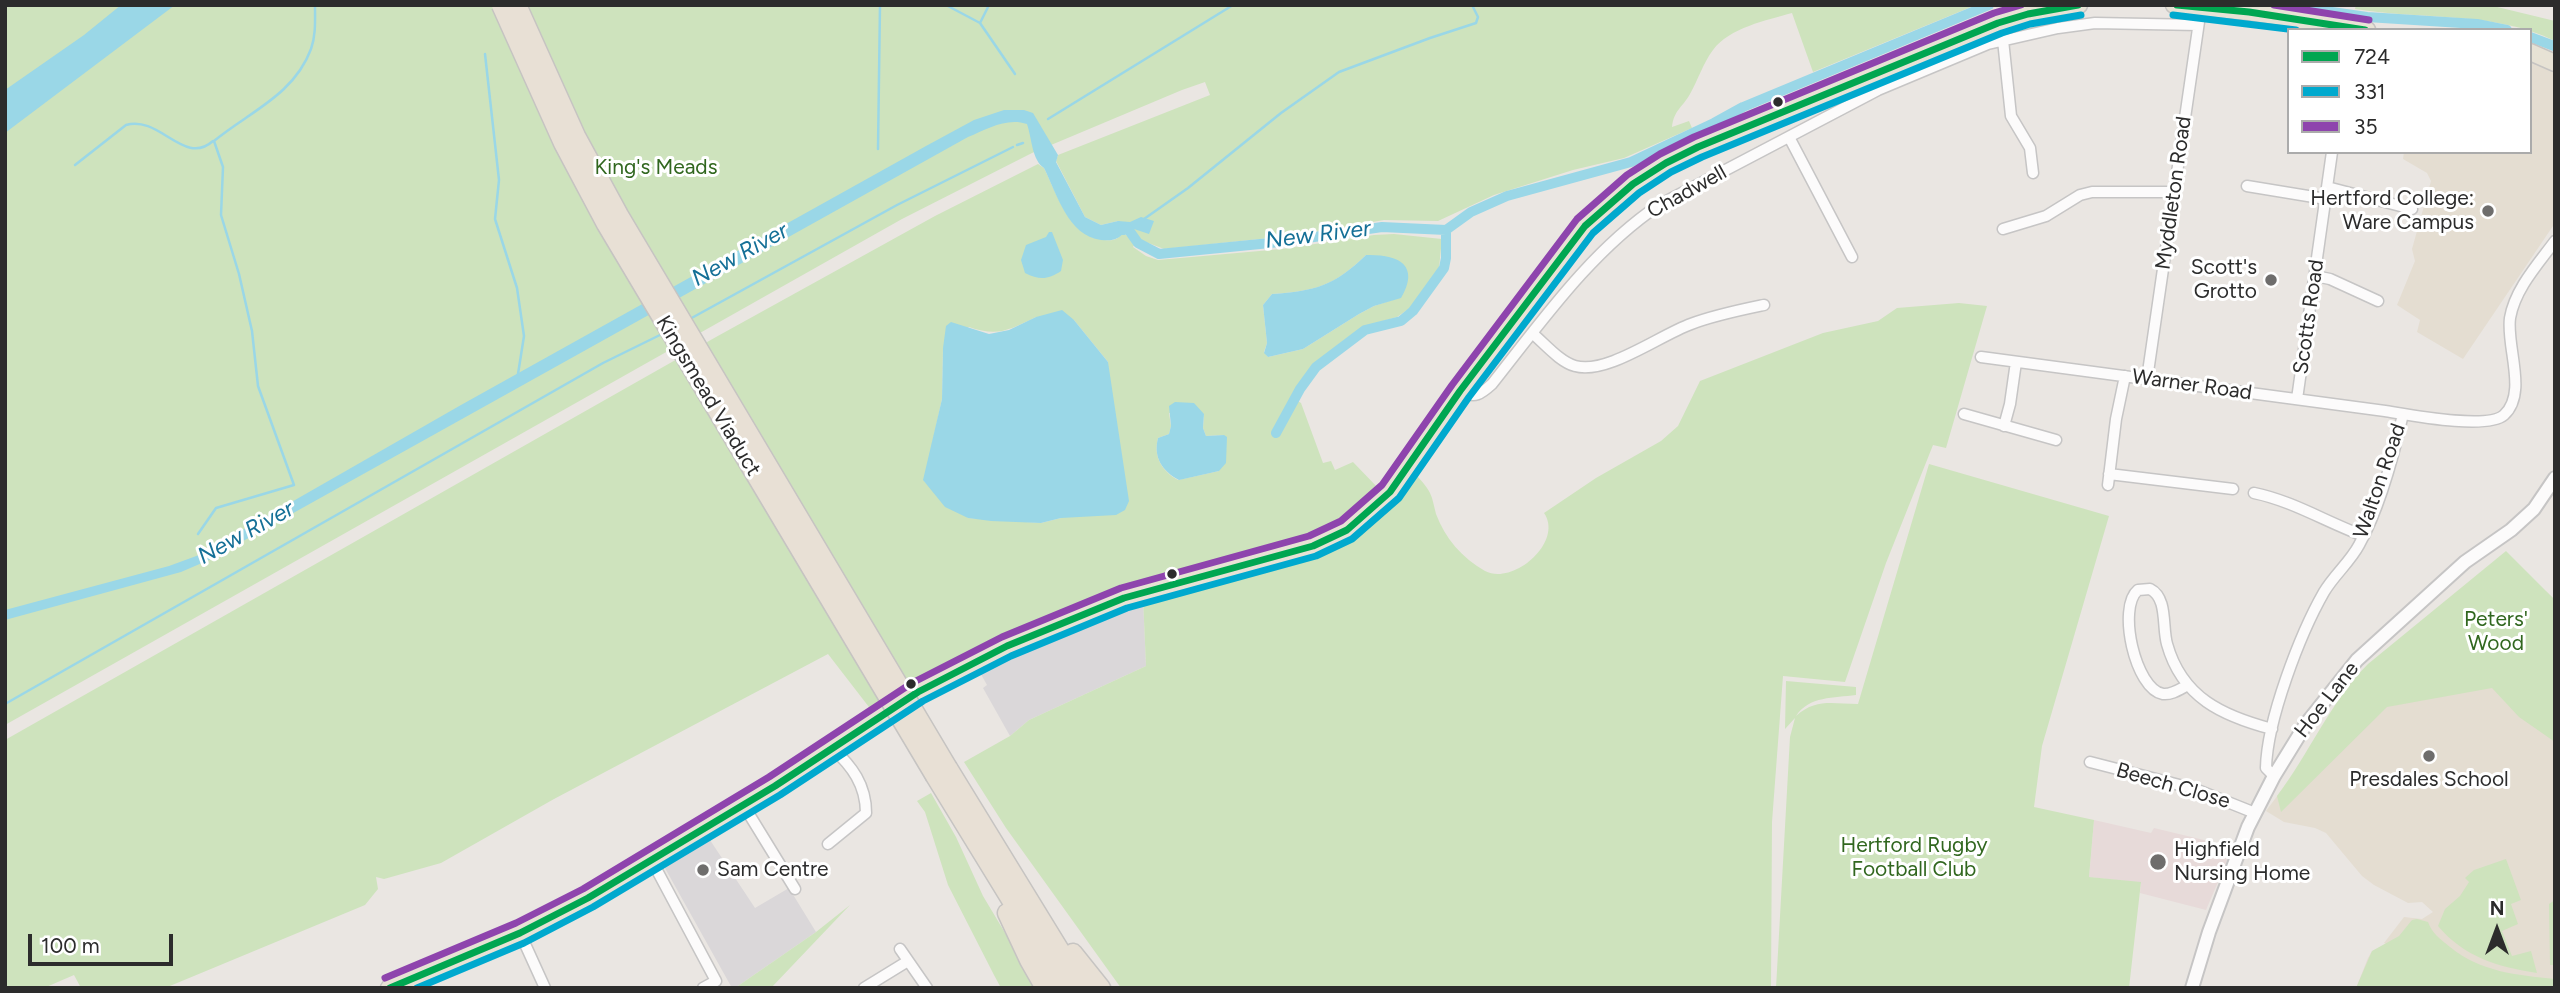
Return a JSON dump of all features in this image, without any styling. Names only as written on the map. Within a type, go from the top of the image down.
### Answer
[{"type":"highway","name":"Kingsmead Viaduct","points":[[501,5],[563,143],[606,224],[941,772]]},
{"type":"highway","name":"Kingsmead Viaduct","points":[[517,5],[576,136],[619,215],[941,772]]},
{"type":"highway","points":[[941,772],[1029,960],[1045,988]]},
{"type":"highway","points":[[941,772],[1018,885],[1083,988]]},
{"type":"highway","points":[[977,848],[1065,988]]},
{"type":"highway","points":[[1018,885],[1101,988]]},
{"type":"main road","points":[[389,988],[520,933],[588,898],[744,806],[918,692],[975,661],[1044,629],[1154,589],[1313,546],[1347,530],[1390,492],[1460,391],[1572,242],[1606,205],[1647,174],[1698,147],[1971,33],[2028,14],[2079,5]]},
{"type":"main road","points":[[2174,5],[2349,28]]},
{"type":"main road","points":[[2532,53],[2554,61]]},
{"type":"street","name":"Myddleton Road","points":[[2147,379],[2200,8]]},
{"type":"street","name":"Chadwell","points":[[1460,391],[1470,396],[1480,395],[1492,384],[1571,286],[1640,218],[1659,205],[1878,90],[1968,52],[2003,40],[2058,28],[2095,23],[2198,25]]},
{"type":"street","points":[[2003,40],[2011,116],[2030,148],[2033,173]]},
{"type":"street","points":[[1789,136],[1852,257]]},
{"type":"street","name":"Scotts Road","points":[[2297,399],[2332,154]]},
{"type":"street","points":[[2247,186],[2326,199]]},
{"type":"street","points":[[2327,187],[2412,209]]},
{"type":"street","points":[[2003,229],[2046,216],[2080,195],[2092,192],[2173,192]]},
{"type":"street","name":"Walton Road","points":[[2274,776],[2266,768],[2272,729],[2290,670],[2307,626],[2328,586],[2353,555],[2364,536],[2391,459],[2403,414],[2479,422],[2494,421],[2507,412],[2516,392],[2509,339],[2513,306],[2522,288],[2555,241]]},
{"type":"street","points":[[2315,276],[2330,279],[2378,301]]},
{"type":"street","points":[[1532,333],[1565,361],[1586,367],[1611,362],[1669,332],[1702,320],[1764,305]]},
{"type":"street","name":"Warner Road","points":[[1981,357],[2403,414]]},
{"type":"street","points":[[2004,426],[2010,404],[2015,362]]},
{"type":"street","points":[[2108,485],[2116,419],[2125,376]]},
{"type":"street","points":[[1964,414],[2056,440]]},
{"type":"street","points":[[2109,474],[2233,489]]},
{"type":"street","name":"Hoe Lane","points":[[2192,988],[2209,932],[2255,813],[2306,724],[2357,660],[2465,562],[2511,530],[2534,509],[2555,478]]},
{"type":"street","points":[[2253,493],[2291,503],[2325,521],[2364,536]]},
{"type":"street","points":[[2188,685],[2175,692],[2163,694],[2152,689],[2143,677],[2133,650],[2128,618],[2131,597],[2138,590],[2150,589],[2160,598],[2167,643],[2188,685],[2203,701],[2240,720],[2272,729]]},
{"type":"street","points":[[828,844],[866,813],[866,803],[855,772],[832,748]]},
{"type":"street","name":"Beech Close","points":[[2090,762],[2215,795],[2255,813]]},
{"type":"street","points":[[744,806],[795,889]]},
{"type":"street","points":[[652,861],[716,981],[703,988]]},
{"type":"street","points":[[520,933],[545,988]]},
{"type":"street","points":[[900,949],[927,988]]},
{"type":"street","points":[[864,988],[908,961]]},
{"type":"shaded area","name":"Hertford College: Ware Campus","points":[[2532,59],[2555,68],[2555,223],[2463,359],[2417,332],[2420,320],[2397,305],[2415,261],[2412,249],[2431,181],[2427,173],[2403,159],[2404,154],[2532,154]]},
{"type":"shaded area","name":"Presdales School","points":[[2546,591],[2555,600],[2555,988],[2356,988],[2372,951],[2386,944],[2384,943],[2404,917],[2422,919],[2433,912],[2422,902],[2408,903],[2374,885],[2362,876],[2326,833],[2284,822],[2266,811],[2295,772],[2351,681]]},
{"type":"shaded area","points":[[1143,598],[1146,666],[1029,720],[1010,736],[983,688],[987,685],[978,669],[1030,642]]},
{"type":"shaded area","name":"Highfield Nursing Home","points":[[2094,820],[2151,833],[2154,828],[2233,847],[2206,910],[2140,893],[2141,883],[2089,877]]},
{"type":"shaded area","points":[[708,837],[755,908],[789,888],[816,932],[735,988],[732,988],[661,861]]},
{"type":"green space","name":"King's Meads","points":[[5,5],[1976,5],[1813,72],[1792,13],[1738,30],[1713,50],[1690,94],[1676,113],[1672,127],[1689,121],[1692,128],[1624,158],[1573,170],[1494,195],[1438,221],[1384,220],[1298,235],[1164,249],[1138,239],[1135,232],[1118,221],[1101,225],[1085,217],[1056,161],[1058,155],[1210,95],[1205,82],[1182,90],[1032,153],[902,219],[5,725]]},
{"type":"green space","points":[[2356,5],[2489,5],[2555,21],[2555,41],[2532,31],[2532,28],[2355,9]]},
{"type":"green space","points":[[1038,164],[1044,168],[1066,213],[1082,231],[1092,237],[1107,240],[1117,239],[1123,233],[1136,242],[1133,247],[1158,260],[1282,249],[1374,235],[1394,234],[1442,239],[1439,268],[1410,308],[1397,317],[1362,327],[1343,341],[1308,371],[1292,397],[1301,403],[1323,463],[1331,461],[1335,470],[1353,462],[1380,490],[1349,519],[1320,534],[1146,581],[1040,620],[936,672],[872,711],[828,654],[554,799],[441,863],[384,879],[376,877],[378,889],[365,905],[165,988],[81,988],[74,975],[44,988],[5,988],[5,740],[935,216]],"holes":[[[1366,255],[1401,297],[1374,306],[1303,349],[1268,357],[1264,352],[1267,343],[1263,305],[1272,294],[1324,285],[1344,274]],[[1036,317],[1074,320],[1108,362],[1061,518],[1041,523],[968,518],[924,481],[942,399],[943,348],[969,327],[996,332],[1011,329]],[[1169,413],[1204,414],[1203,428],[1206,436],[1224,435],[1219,471],[1178,480],[1167,472],[1160,463],[1157,445],[1158,438],[1169,434]]]},
{"type":"green space","points":[[1959,303],[1987,306],[1946,448],[1933,445],[1886,563],[1845,682],[1783,676],[1772,822],[1771,988],[1121,988],[1006,828],[964,762],[1010,736],[1029,720],[1146,666],[1143,598],[1330,550],[1362,529],[1396,495],[1413,472],[1428,490],[1440,523],[1462,554],[1485,571],[1496,574],[1509,572],[1521,567],[1542,548],[1548,524],[1544,513],[1596,478],[1661,441],[1678,426],[1700,381],[1823,333],[1878,321],[1897,308]]},
{"type":"green space","name":"Hertford Rugby Football Club","points":[[1929,464],[2109,516],[2042,746],[2034,807],[2094,820],[2089,877],[2141,882],[2129,988],[1776,988],[1790,737],[1795,718],[1785,729],[1786,681],[1856,687],[1856,695],[1815,701],[1801,709],[1796,716],[1818,704],[1858,704]]},
{"type":"green space","name":"Peters' Wood","points":[[2506,551],[2555,600],[2555,742],[2519,717],[2492,688],[2387,707],[2281,812],[2277,796],[2354,679],[2368,664]]},
{"type":"green space","points":[[931,793],[956,837],[983,896],[1038,988],[1001,988],[948,885],[925,812],[917,801]]},
{"type":"green space","points":[[2506,859],[2521,900],[2511,904],[2518,924],[2502,931],[2512,956],[2531,951],[2537,973],[2495,964],[2470,953],[2438,926],[2445,909],[2460,896],[2469,882],[2465,878],[2474,870]]},
{"type":"green space","points":[[2555,900],[2555,965],[2550,965],[2549,904]]},
{"type":"green space","points":[[850,905],[771,988],[735,988],[816,932]]},
{"type":"green space","points":[[2412,920],[2428,922],[2434,933],[2443,941],[2474,962],[2513,974],[2555,979],[2555,988],[2356,988],[2372,951],[2399,936]]},
{"type":"water","points":[[121,5],[175,5],[5,133],[5,90],[84,35]]},
{"type":"water","points":[[1004,110],[1033,113],[1058,155],[1056,162],[1085,217],[1101,225],[1118,221],[1130,222],[1141,217],[1154,221],[1149,234],[1131,228],[1135,232],[1131,235],[1126,231],[1115,239],[1101,240],[1080,231],[1065,212],[1044,168],[1037,160],[1027,124],[1012,122],[997,125],[968,137],[209,560],[181,572],[5,620],[5,610],[169,566],[199,555],[461,405],[926,146],[974,120]]},
{"type":"water","points":[[1052,232],[1063,260],[1061,271],[1043,278],[1025,273],[1021,260],[1026,245],[1046,237]]},
{"type":"water","points":[[1366,255],[1387,257],[1403,263],[1408,277],[1401,298],[1374,306],[1303,349],[1268,357],[1264,353],[1267,343],[1263,305],[1272,294],[1323,285],[1344,274]]},
{"type":"water","points":[[1062,310],[1074,320],[1108,362],[1129,501],[1125,510],[1116,515],[1061,518],[1041,523],[968,518],[945,507],[923,480],[942,399],[946,326],[951,322],[989,334],[1009,330],[1036,317]]},
{"type":"water","points":[[1175,402],[1194,403],[1204,414],[1203,428],[1206,436],[1227,437],[1226,463],[1219,471],[1179,480],[1160,463],[1158,438],[1169,434],[1169,406]]},
{"type":"waterway","points":[[198,534],[216,508],[294,485],[258,386],[252,331],[239,274],[221,215],[223,167],[214,141],[282,91],[294,79],[313,44],[315,5]]},
{"type":"waterway","points":[[878,149],[880,5]]},
{"type":"waterway","points":[[946,5],[980,23],[989,5]]},
{"type":"waterway","points":[[1048,119],[1233,5]]},
{"type":"waterway","points":[[1144,219],[1188,188],[1281,113],[1339,72],[1476,23],[1478,17],[1472,5]]},
{"type":"waterway","name":"New River","points":[[1123,230],[1128,229],[1138,243],[1159,254],[1280,242],[1382,227],[1446,230],[1471,212],[1507,196],[1631,162],[1743,107],[1989,5]]},
{"type":"waterway","name":"New River","points":[[2283,5],[2367,17],[2477,24],[2497,28]]},
{"type":"waterway","points":[[980,23],[1015,74]]},
{"type":"waterway","name":"New River","points":[[2532,38],[2554,46]]},
{"type":"waterway","points":[[485,54],[499,180],[495,219],[517,288],[524,336],[518,374]]},
{"type":"waterway","points":[[75,165],[126,125],[150,127],[192,148],[202,147],[213,141]]},
{"type":"waterway","points":[[1017,145],[1023,143]]},
{"type":"waterway","points":[[688,320],[897,205],[1013,147]]},
{"type":"waterway","name":"New River","points":[[1276,433],[1300,389],[1316,367],[1365,330],[1401,321],[1413,311],[1444,268],[1446,230]]},
{"type":"waterway","points":[[5,704],[603,363],[664,333]]},
{"type":"transit line","name":"35","points":[[385,978],[516,923],[583,889],[769,777],[912,683],[1002,637],[1121,588],[1309,536],[1341,521],[1382,485],[1452,385],[1577,219],[1627,175],[1694,137],[1994,13],[2021,5]]},
{"type":"transit line","name":"724","points":[[390,988],[520,933],[588,898],[775,786],[918,692],[1007,646],[1124,598],[1313,546],[1347,530],[1390,492],[1460,391],[1585,226],[1633,184],[1698,147],[1998,23],[2028,14],[2078,5]]},
{"type":"transit line","name":"724","points":[[2177,5],[2249,12],[2352,28]]},
{"type":"transit line","name":"35","points":[[2274,5],[2369,20]]},
{"type":"transit line","name":"331","points":[[417,988],[524,943],[593,907],[780,795],[923,701],[1011,656],[1127,608],[1316,556],[1352,539],[1399,498],[1469,397],[1593,233],[1639,193],[1671,172],[1702,157],[2002,33],[2030,24],[2081,15]]},
{"type":"transit line","name":"331","points":[[2173,15],[2287,29]]},
{"type":"place","name":"Hertford College: Ware Campus","points":[[2488,211]]},
{"type":"place","name":"Scott's Grotto","points":[[2271,280]]},
{"type":"place","name":"Presdales School","points":[[2429,756]]},
{"type":"place","name":"Highfield Nursing Home","points":[[2158,862]]},
{"type":"place","name":"Sam Centre","points":[[703,870]]}]
